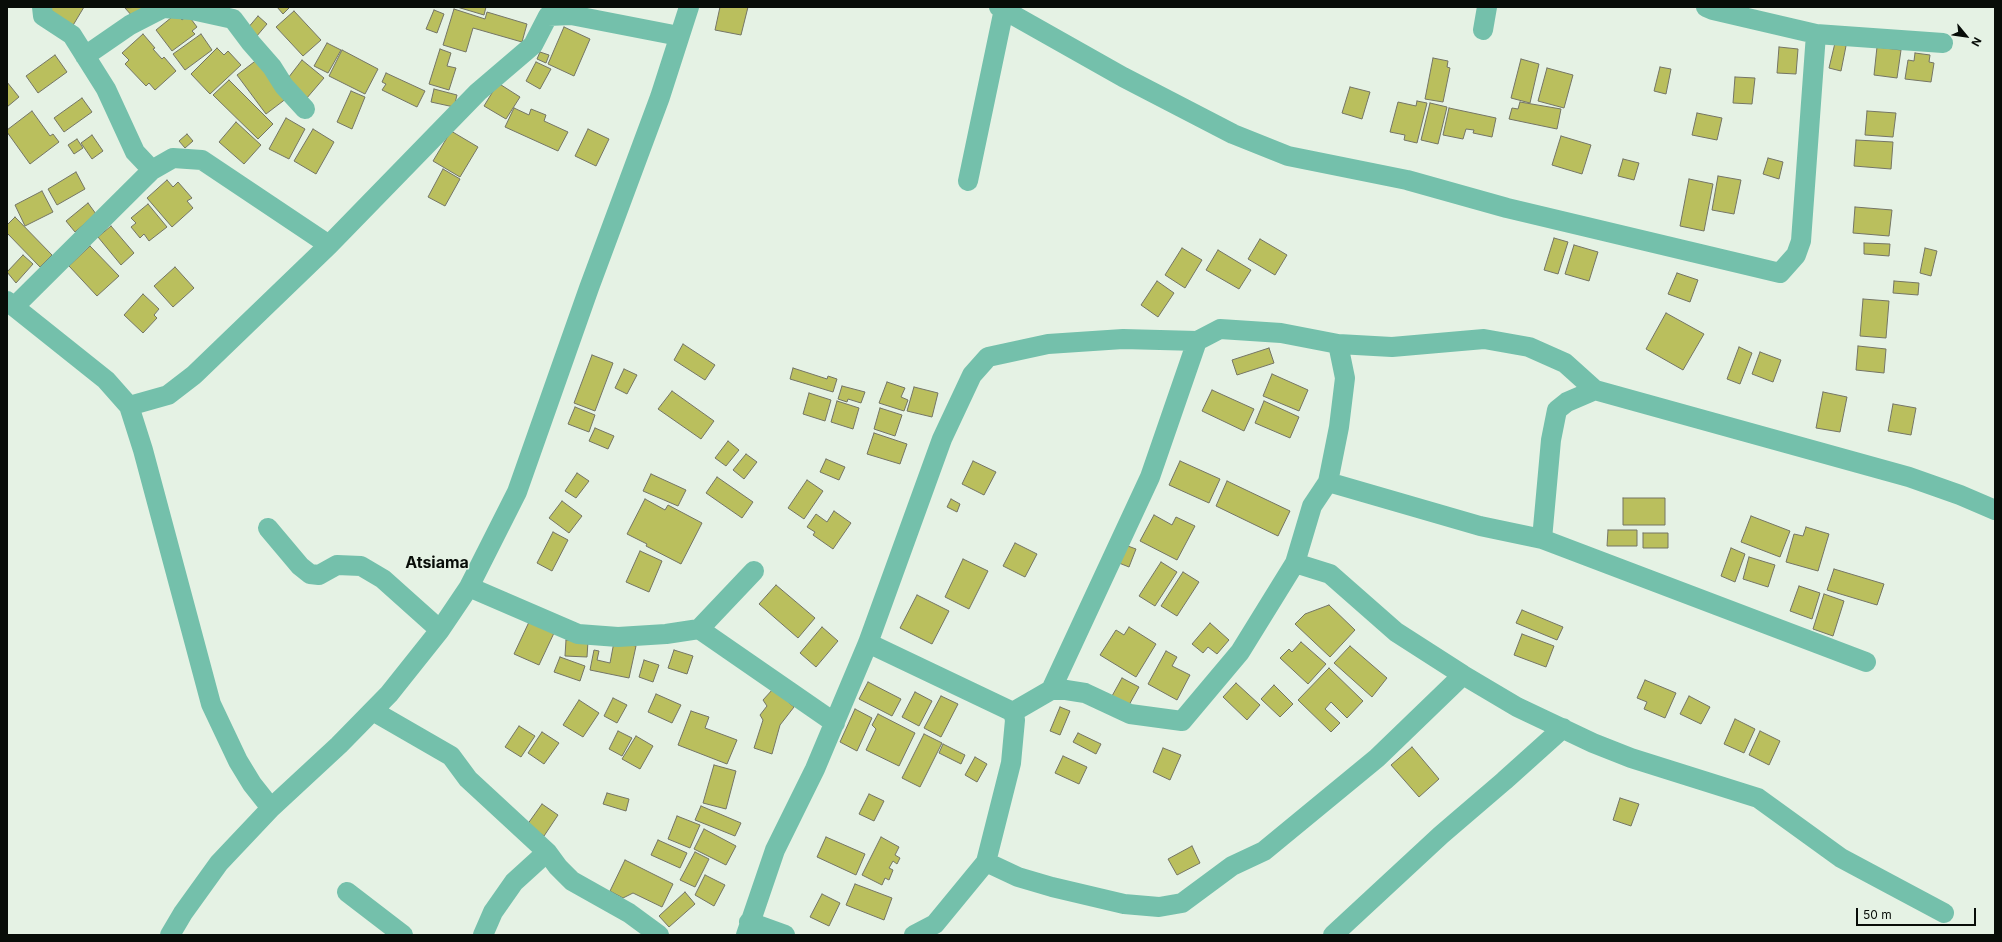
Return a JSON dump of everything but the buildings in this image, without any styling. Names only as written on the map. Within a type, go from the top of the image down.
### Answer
[{"type":"street","points":[[42,7],[43,16],[72,35],[106,89],[135,152],[152,170]]},
{"type":"street","points":[[170,935],[183,913],[219,863],[271,808],[389,694],[440,630],[469,587],[517,492],[660,97],[689,7]]},
{"type":"street","points":[[1483,30],[1487,7]]},
{"type":"street","points":[[1706,7],[1713,10],[1816,34],[1943,43]]},
{"type":"street","points":[[85,56],[130,25],[162,8],[192,10],[233,19],[272,67],[284,86],[305,109]]},
{"type":"street","points":[[968,182],[1001,8],[1123,77],[1226,130],[1288,156],[1407,180],[1507,208],[1780,274],[1796,256],[1801,241],[1816,34]]},
{"type":"street","points":[[129,406],[168,395],[194,375],[329,245],[478,92],[533,45],[548,16],[571,15],[680,36]]},
{"type":"street","points":[[271,808],[252,784],[238,761],[224,735],[211,704],[143,450],[129,406],[106,380],[11,303],[152,170],[173,158],[202,160],[329,245]]},
{"type":"street","points":[[786,935],[748,929],[775,850],[836,723],[868,643],[942,439],[972,375],[988,357],[1048,344],[1122,339],[1197,341],[1220,329],[1281,333],[1338,344],[1392,347],[1484,339],[1529,347],[1565,363],[1596,390],[1909,477],[1960,495],[1995,510]]},
{"type":"street","points":[[1052,690],[1150,477],[1197,341]]},
{"type":"street","points":[[1013,712],[1052,690],[1085,692],[1130,714],[1182,721],[1240,652],[1294,562],[1312,506],[1328,482],[1345,378],[1338,344]]},
{"type":"street","points":[[1542,539],[1551,440],[1557,410],[1567,402],[1596,390]]},
{"type":"street","points":[[1328,482],[1480,526],[1542,539],[1866,662]]},
{"type":"street","points":[[268,528],[300,566],[310,574],[319,575],[337,565],[361,566],[383,579],[440,630]]},
{"type":"street","points":[[1294,562],[1330,574],[1396,632],[1463,675],[1517,707],[1563,728],[1593,744],[1631,758],[1758,798],[1841,858],[1944,913]]},
{"type":"street","points":[[469,587],[578,634],[618,637],[666,634],[698,629],[754,571]]},
{"type":"street","points":[[698,629],[836,723]]},
{"type":"street","points":[[868,643],[1013,712]]},
{"type":"street","points":[[986,862],[1025,879],[1124,904],[1158,907],[1182,903],[1232,866],[1264,851],[1377,758],[1463,675]]},
{"type":"street","points":[[373,711],[451,756],[468,779],[547,852],[558,867],[572,881],[629,913],[659,935]]},
{"type":"street","points":[[914,935],[935,924],[986,862],[1011,763],[1015,720],[1013,712]]},
{"type":"street","points":[[1333,935],[1441,835],[1563,728]]},
{"type":"street","points":[[483,935],[493,912],[514,882],[547,852]]},
{"type":"street","points":[[348,892],[403,935]]},
{"type":"district","name":"Atsiama","points":[[437,563]]}]
